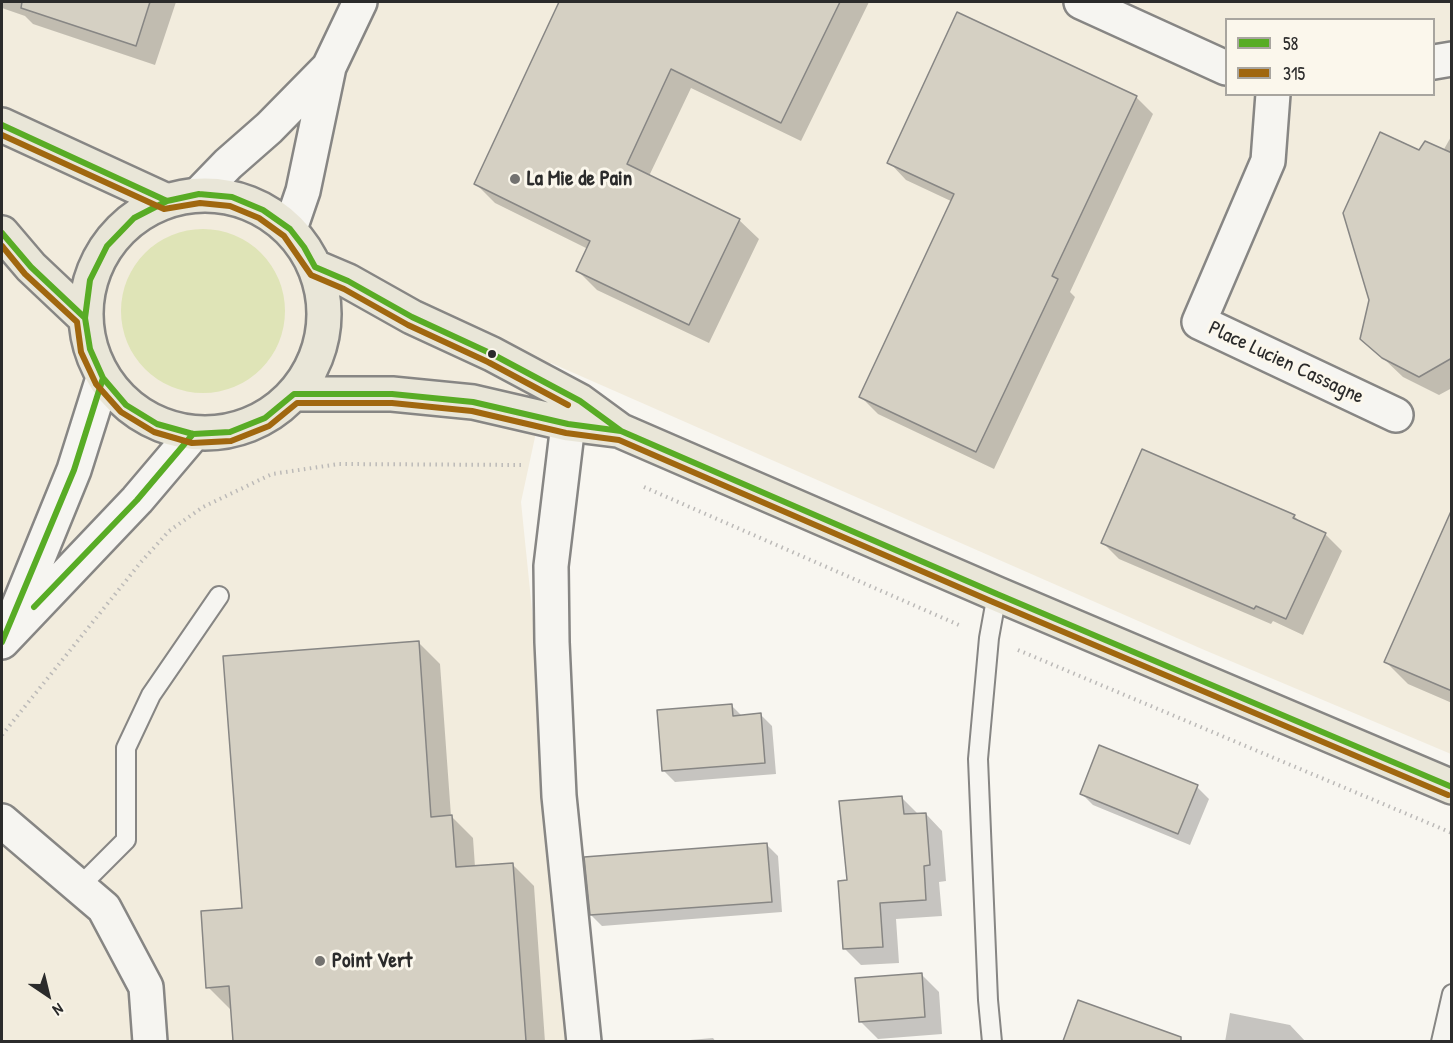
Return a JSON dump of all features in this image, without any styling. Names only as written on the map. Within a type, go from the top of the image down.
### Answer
[{"type":"main road","points":[[2,124],[167,201]]},
{"type":"main road","points":[[199,194],[232,197],[263,210],[290,229],[304,247],[315,267],[323,293],[325,320],[321,347],[310,372],[294,394],[265,418],[230,432],[193,434],[157,424],[126,405],[103,378],[90,349],[85,318],[90,280],[107,246],[134,218],[167,201],[199,194]]},
{"type":"main road","points":[[2,233],[31,267],[85,318]]},
{"type":"main road","points":[[315,267],[348,281],[412,317],[492,354],[580,401],[621,430],[997,594],[1452,787]]},
{"type":"main road","points":[[294,394],[392,394],[473,402],[568,424],[621,430]]},
{"type":"street","points":[[290,229],[303,191],[329,67],[360,2]]},
{"type":"street","points":[[1081,2],[1225,67]]},
{"type":"street","points":[[1435,62],[1452,59]]},
{"type":"street","points":[[199,194],[329,67]]},
{"type":"street","name":"Place Lucien Cassagne","points":[[1273,96],[1268,161],[1199,322],[1396,415]]},
{"type":"street","points":[[4,639],[74,470],[103,378]]},
{"type":"street","points":[[568,424],[550,566],[559,796],[584,1041]]},
{"type":"street","points":[[4,639],[137,500],[193,434]]},
{"type":"street","points":[[2,821],[104,908],[146,987],[150,1041]]},
{"type":"lane","points":[[993,1041],[988,1000],[978,759],[989,638],[997,594]]},
{"type":"lane","points":[[80,887],[126,840],[126,748],[151,695],[219,596]]},
{"type":"lane","points":[[1441,1041],[1452,994]]},
{"type":"path","points":[[2,735],[141,562],[169,531],[203,507],[272,474],[339,464],[562,465]]},
{"type":"path","points":[[634,483],[989,638],[1452,833]]},
{"type":"shaded area","points":[[2,2],[1451,2],[1451,754],[1202,649],[551,363],[521,502],[576,1041],[2,1042]]},
{"type":"green space","points":[[203,229],[234,235],[261,253],[279,280],[285,311],[279,342],[261,369],[234,387],[203,393],[172,387],[145,369],[127,342],[121,311],[127,280],[145,253],[172,235]]},
{"type":"building","points":[[22,2],[150,2],[136,46],[21,8]]},
{"type":"building","points":[[559,2],[840,2],[781,123],[671,69],[627,164],[740,219],[689,325],[576,271],[590,241],[474,184]]},
{"type":"building","points":[[957,12],[1137,96],[1052,276],[1058,279],[976,452],[859,397],[954,194],[887,163]]},
{"type":"building","points":[[1380,132],[1419,150],[1425,141],[1452,153],[1452,358],[1419,377],[1382,358],[1360,339],[1369,300],[1343,213]]},
{"type":"building","points":[[1142,449],[1295,515],[1293,518],[1326,533],[1286,619],[1256,606],[1254,609],[1101,543]]},
{"type":"building","points":[[1452,509],[1452,691],[1384,662]]},
{"type":"building","points":[[419,641],[431,817],[452,815],[456,867],[513,863],[526,1041],[233,1041],[229,986],[206,988],[201,911],[242,908],[223,656]]},
{"type":"building","points":[[732,704],[733,716],[761,713],[765,763],[662,771],[657,710]]},
{"type":"building","points":[[1099,745],[1198,785],[1178,834],[1080,794]]},
{"type":"building","points":[[902,796],[904,814],[926,813],[930,865],[924,866],[926,900],[880,903],[883,947],[843,949],[838,881],[847,880],[839,801]]},
{"type":"building","points":[[767,843],[772,902],[590,915],[584,857]]},
{"type":"building","points":[[922,973],[925,1017],[859,1022],[855,978]]},
{"type":"building","points":[[1078,1000],[1181,1037],[1181,1041],[1063,1041]]},
{"type":"transit line","name":"58","points":[[2,125],[167,201]]},
{"type":"transit line","name":"315","points":[[2,135],[164,209],[200,203],[230,206],[259,218],[284,236],[311,275],[344,289],[408,325],[488,362],[568,405]]},
{"type":"transit line","name":"58","points":[[199,194],[232,197],[263,210],[290,229],[304,247],[315,267],[348,281],[412,317],[492,354],[580,401],[621,431],[568,424],[473,402],[392,394],[294,394],[265,418],[230,432],[193,434],[157,424],[126,405],[103,378],[90,349],[85,318],[90,280],[107,246],[134,218],[167,201],[199,194]]},
{"type":"transit line","name":"58","points":[[2,233],[31,267],[85,318]]},
{"type":"transit line","name":"315","points":[[2,246],[25,274],[77,322],[81,352],[96,384],[121,412],[154,432],[192,443],[231,441],[269,426],[297,403],[392,403],[472,411],[566,433],[619,440],[1448,795]]},
{"type":"transit line","name":"58","points":[[2,642],[74,470],[103,378]]},
{"type":"transit line","name":"58","points":[[621,431],[997,594]]},
{"type":"transit line","name":"58","points":[[621,431],[997,594]]},
{"type":"transit line","name":"58","points":[[34,607],[137,500],[193,434]]},
{"type":"transit line","name":"58","points":[[997,594],[1452,787]]},
{"type":"place","name":"La Mie de Pain","points":[[515,179]]},
{"type":"place","name":"Point Vert","points":[[320,961]]}]
